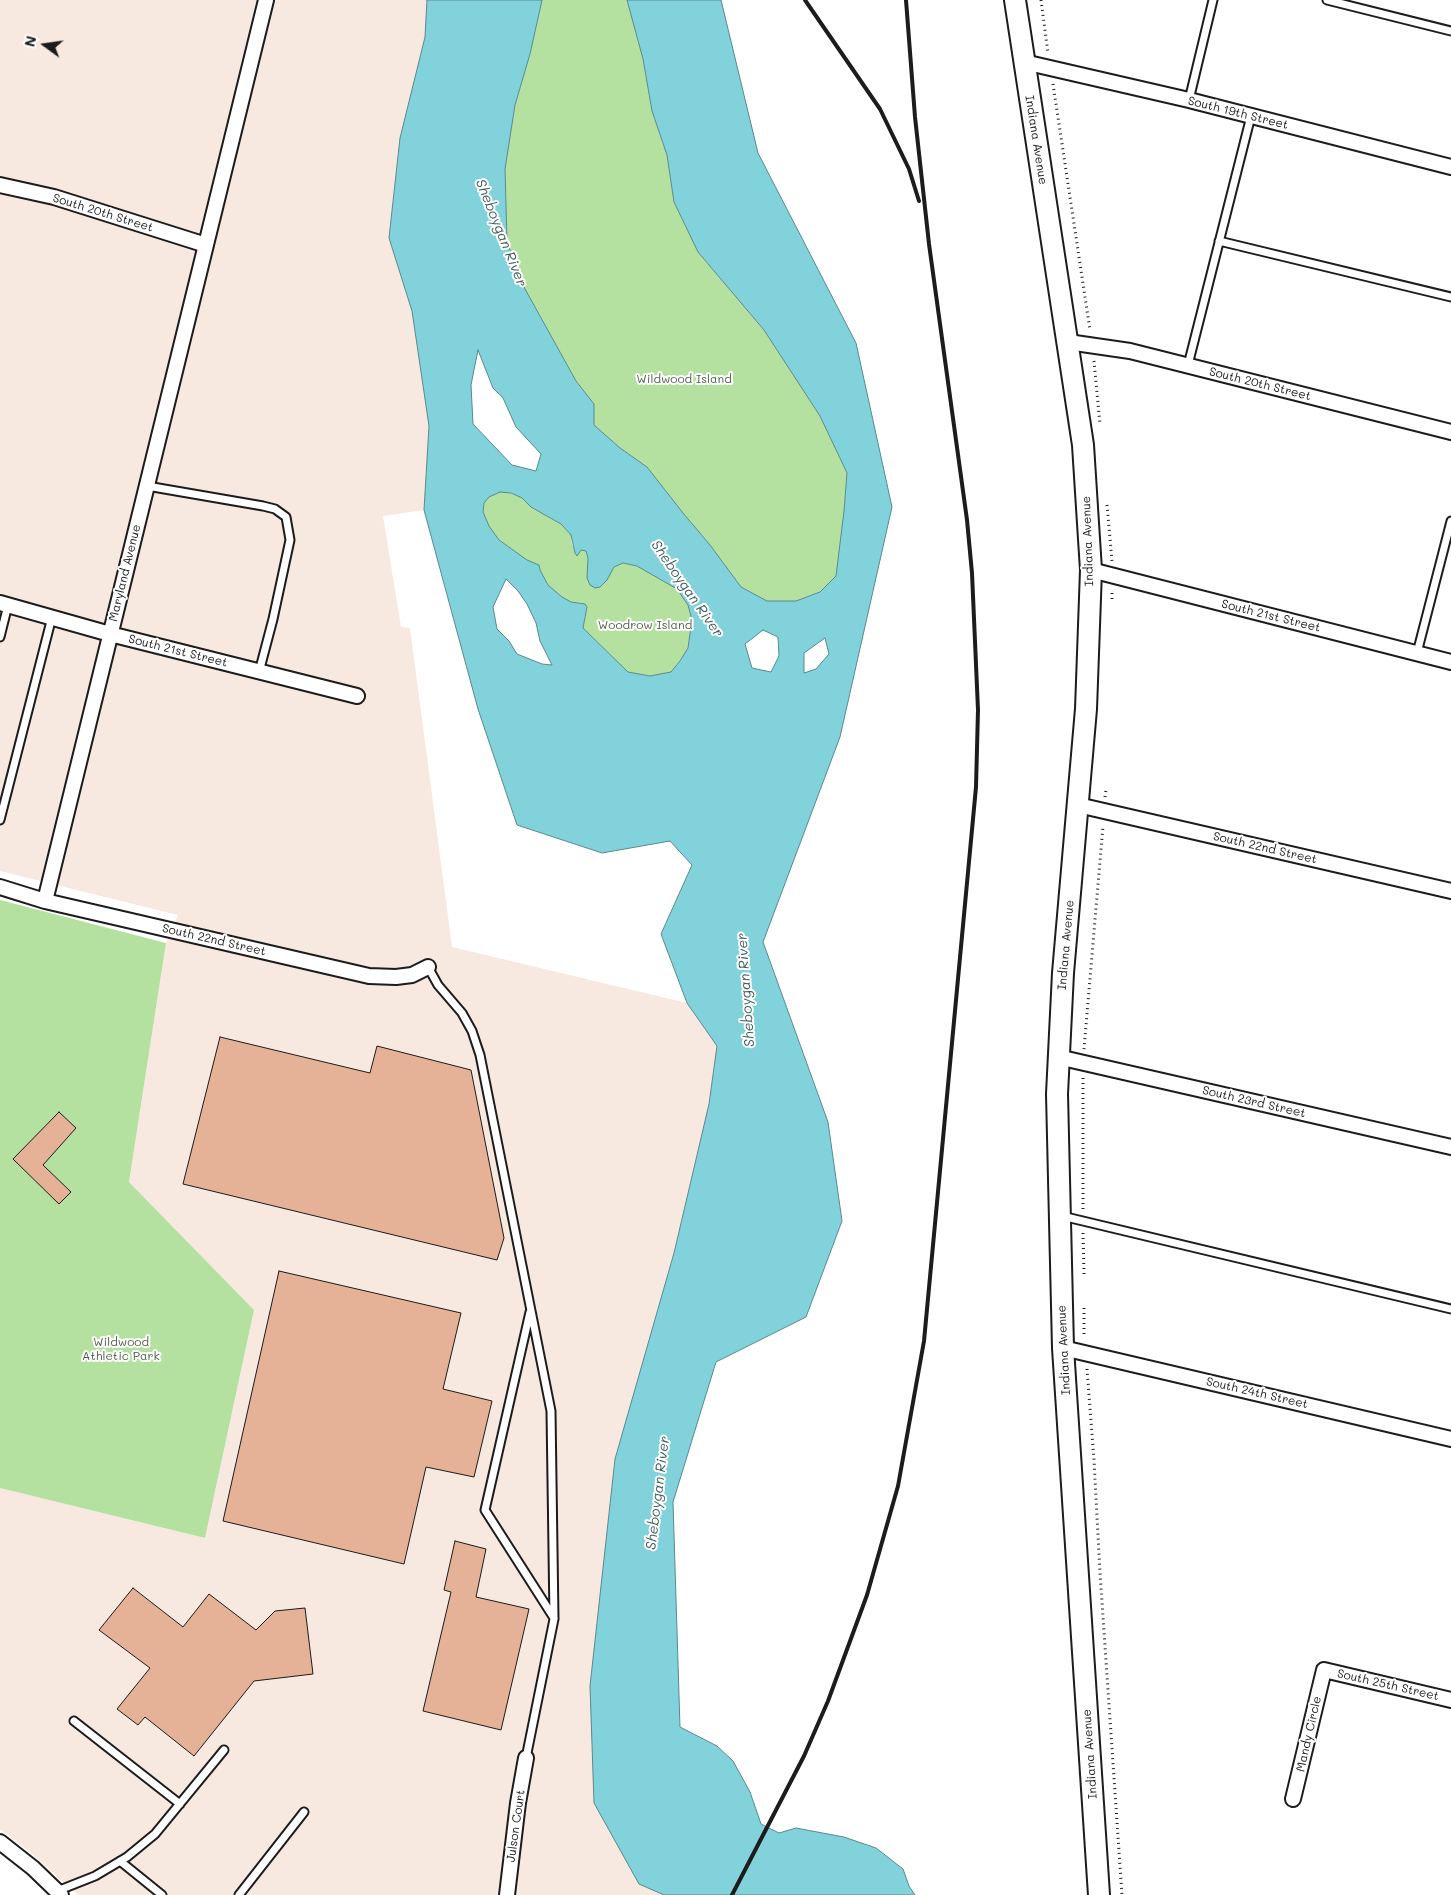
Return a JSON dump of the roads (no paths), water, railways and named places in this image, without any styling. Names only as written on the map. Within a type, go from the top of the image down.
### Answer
[{"type":"main road","name":"Indiana Avenue","points":[[1015,0],[1083,444],[1091,570],[1086,709],[1063,973],[1058,1057],[1063,1348],[1099,1895]]},
{"type":"street","name":"Maryland Avenue","points":[[45,901],[266,0]]},
{"type":"street","name":"South 19th Street","points":[[1024,62],[1189,100],[1451,167]]},
{"type":"street","name":"South 20th Street","points":[[0,185],[54,197],[206,245]]},
{"type":"street","name":"South 20th Street","points":[[1068,342],[1130,351],[1451,432]]},
{"type":"street","name":"South 21st Street","points":[[1091,570],[1451,662]]},
{"type":"street","name":"South 21st Street","points":[[4,604],[110,634],[357,696]]},
{"type":"street","name":"South 22nd Street","points":[[1078,805],[1451,891]]},
{"type":"street","name":"South 22nd Street","points":[[0,887],[45,901],[369,976],[396,977],[412,975],[428,967]]},
{"type":"street","name":"South 23rd Street","points":[[1058,1057],[1451,1147]]},
{"type":"street","name":"South 24th Street","points":[[1063,1348],[1451,1439]]},
{"type":"street","name":"South 25th Street","points":[[1324,1670],[1451,1700]]},
{"type":"street","name":"Mandy Circle","points":[[1293,1799],[1324,1670]]},
{"type":"street","name":"Julson Court","points":[[507,1895],[518,1803],[526,1758]]},
{"type":"street","points":[[0,1842],[33,1868],[59,1893]]},
{"type":"lane","points":[[1189,100],[1213,0]]},
{"type":"lane","points":[[1327,0],[1451,31]]},
{"type":"lane","points":[[1188,365],[1251,116]]},
{"type":"lane","points":[[1220,241],[1451,297]]},
{"type":"lane","points":[[147,486],[263,506],[275,509],[286,517],[290,540],[259,672]]},
{"type":"lane","points":[[1417,653],[1451,521]]},
{"type":"lane","points":[[0,637],[4,604]]},
{"type":"lane","points":[[0,820],[52,617]]},
{"type":"lane","points":[[428,967],[438,985],[462,1013],[472,1031],[480,1055],[551,1412],[554,1619],[526,1758]]},
{"type":"lane","points":[[1060,1216],[1451,1309]]},
{"type":"lane","points":[[531,1309],[484,1510],[554,1619]]},
{"type":"lane","points":[[74,1721],[180,1804]]},
{"type":"lane","points":[[59,1893],[95,1876],[120,1861],[155,1834],[224,1750]]},
{"type":"lane","points":[[239,1895],[304,1812]]},
{"type":"lane","points":[[120,1861],[162,1895]]},
{"type":"water","name":"Sheboygan River","points":[[427,0],[542,0],[530,54],[515,105],[505,169],[507,242],[525,289],[576,381],[594,404],[594,425],[620,448],[647,467],[741,587],[767,601],[796,601],[820,592],[836,576],[847,473],[820,416],[764,330],[698,252],[674,202],[667,155],[652,111],[643,59],[627,0],[721,0],[758,153],[856,343],[892,507],[840,737],[763,942],[828,1122],[842,1221],[806,1317],[716,1362],[673,1502],[680,1727],[717,1746],[733,1761],[750,1792],[761,1824],[779,1833],[796,1828],[844,1837],[876,1848],[903,1869],[909,1886],[915,1895],[664,1895],[639,1884],[594,1803],[590,1686],[615,1459],[674,1253],[709,1104],[717,1046],[687,1003],[661,934],[692,865],[670,841],[602,853],[517,825],[478,709],[424,510],[429,426],[412,311],[389,238],[400,138],[425,37]],"holes":[[[478,350],[493,388],[503,398],[516,427],[541,454],[536,471],[512,465],[473,424],[471,385]],[[500,492],[511,493],[522,498],[531,507],[561,524],[571,535],[577,556],[581,550],[586,551],[588,558],[587,578],[590,585],[595,588],[600,587],[607,580],[614,567],[623,563],[637,566],[677,589],[688,605],[692,620],[688,648],[671,672],[650,676],[628,672],[583,628],[587,607],[585,604],[571,602],[562,597],[548,585],[539,565],[527,560],[499,540],[489,526],[483,512],[484,503],[489,497]],[[506,579],[527,604],[536,623],[540,641],[552,665],[542,664],[517,654],[509,641],[497,629],[493,607]],[[763,630],[778,637],[779,656],[771,672],[752,668],[745,644]],[[825,638],[829,654],[816,669],[804,673],[804,653]]]},
{"type":"railway","points":[[805,0],[880,109],[909,169],[919,201]]},
{"type":"railway","points":[[732,1895],[804,1756],[828,1701],[867,1595],[898,1486],[924,1341],[976,787],[978,710],[972,573],[967,520],[929,244],[915,117],[906,0]]},
{"type":"park label","name":"Wildwood Island","points":[[684,379]]},
{"type":"park label","name":"Woodrow Island","points":[[645,625]]},
{"type":"park label","name":"Wildwood Athletic Park","points":[[121,1349]]}]
